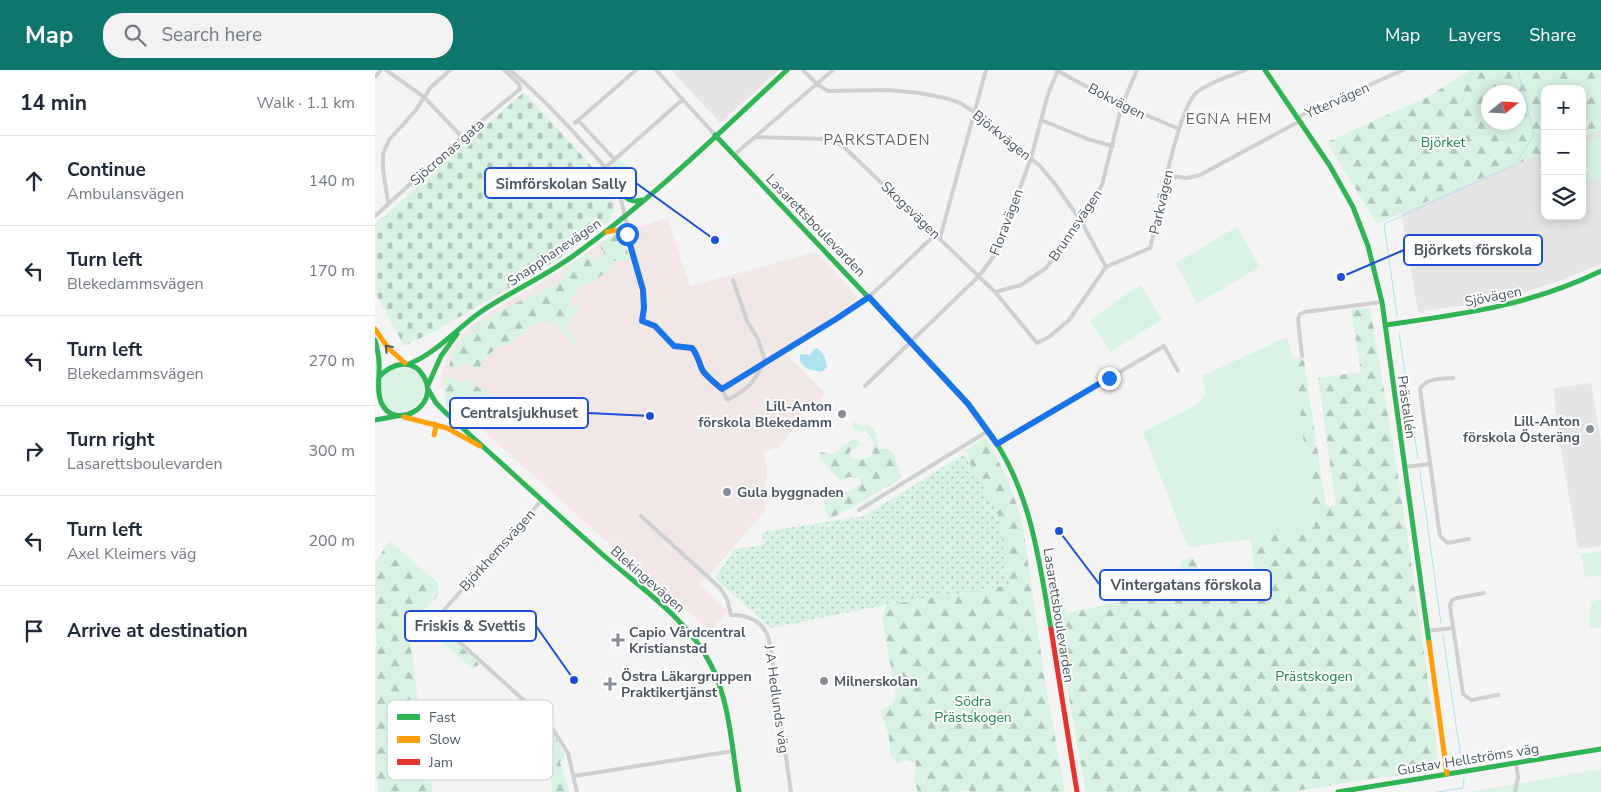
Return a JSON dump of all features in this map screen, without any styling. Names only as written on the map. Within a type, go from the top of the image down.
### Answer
[{"type":"street","points":[[375,77],[381,70]]},
{"type":"street","points":[[386,70],[424,97],[462,137]]},
{"type":"street","points":[[388,203],[383,169],[383,154],[389,140],[416,110],[430,88],[450,70]]},
{"type":"street","name":"Sjöcronas gata","points":[[375,216],[462,137],[520,89],[519,84],[504,70]]},
{"type":"street","points":[[510,70],[533,90],[617,183],[644,297],[642,321],[655,326],[674,346],[692,348],[707,377],[722,389],[727,400],[742,393],[755,380],[765,361],[758,339],[747,321],[733,280]]},
{"type":"street","points":[[615,160],[577,122],[636,70]]},
{"type":"street","name":"Lasarettsboulevarden","points":[[656,70],[968,404],[997,444],[1019,488],[1036,542],[1077,792]]},
{"type":"street","name":"Snapphanevägen","points":[[407,364],[426,358],[463,325],[542,277],[604,233],[666,182],[787,70]]},
{"type":"street","points":[[803,70],[817,84]]},
{"type":"street","points":[[734,155],[833,70]]},
{"type":"street","points":[[940,238],[986,70]]},
{"type":"street","name":"Bokvägen","points":[[1057,70],[1122,105],[1179,129]]},
{"type":"street","name":"Floravägen","points":[[865,386],[979,276],[994,256],[1031,158],[1057,70]]},
{"type":"street","name":"Brunnsvägen","points":[[995,292],[1021,284],[1046,268],[1081,221],[1102,185],[1122,105],[1137,70]]},
{"type":"street","name":"Parkvägen","points":[[1106,267],[1150,248],[1179,129],[1187,107],[1196,93],[1245,70]]},
{"type":"street","name":"Prästallén","points":[[1265,70],[1299,119],[1353,208],[1367,240],[1382,302],[1447,774]]},
{"type":"street","name":"Yttervägen","points":[[1167,176],[1187,178],[1200,176],[1299,119],[1403,70]]},
{"type":"street","name":"Björkvägen","points":[[817,84],[828,91],[888,90],[920,92],[949,99],[975,112],[1031,158],[1055,184],[1081,221],[1106,267]]},
{"type":"street","points":[[605,168],[682,100]]},
{"type":"street","points":[[1041,120],[1090,140],[1113,146]]},
{"type":"street","name":"Skogsvägen","points":[[755,137],[827,140],[843,146],[995,292],[1037,343],[1049,337],[1069,320],[1106,267]]},
{"type":"street","points":[[619,190],[626,200],[630,202],[645,199]]},
{"type":"street","points":[[604,233],[616,229],[625,232],[629,237]]},
{"type":"street","points":[[722,389],[869,297],[936,234]]},
{"type":"street","name":"Sjövägen","points":[[1385,325],[1494,309],[1533,300],[1573,285],[1601,271]]},
{"type":"street","points":[[1302,356],[1298,319],[1300,314],[1382,302]]},
{"type":"street","name":"Snapphanevägen","points":[[428,387],[441,356],[463,325]]},
{"type":"street","points":[[375,329],[387,348],[407,364],[422,372],[428,387],[428,396],[421,408],[410,415],[375,420]]},
{"type":"street","points":[[375,341],[379,355],[376,390],[380,404],[385,410],[401,416]]},
{"type":"street","points":[[997,444],[1164,346],[1178,371]]},
{"type":"street","points":[[377,381],[390,366],[407,364]]},
{"type":"street","points":[[1453,378],[1428,381],[1422,384],[1420,389],[1440,536],[1444,541],[1448,542],[1469,539]]},
{"type":"street","name":"Blekingevägen","points":[[428,387],[437,403],[487,450],[674,616],[694,637],[711,664],[721,688],[728,714],[739,792]]},
{"type":"street","name":"Blekingevägen","points":[[401,416],[434,424],[460,434],[487,450]]},
{"type":"street","points":[[434,424],[436,427],[434,435]]},
{"type":"street","points":[[859,510],[988,431]]},
{"type":"street","points":[[1405,467],[1430,464]]},
{"type":"street","name":"Björkhemsvägen","points":[[524,700],[435,620],[542,500]]},
{"type":"street","name":"J A Hedlunds väg","points":[[641,516],[720,588],[727,600],[731,615],[753,618],[766,630],[770,644],[791,792]]},
{"type":"street","points":[[1483,593],[1452,600],[1450,606],[1453,628],[1463,694],[1471,700],[1498,695]]},
{"type":"street","points":[[1427,631],[1453,628]]},
{"type":"street","name":"Björkhemsvägen","points":[[553,729],[568,753],[577,792]]},
{"type":"street","name":"Gustav Hellströms väg","points":[[1338,792],[1601,749]]},
{"type":"street","points":[[574,776],[733,751]]},
{"type":"street","points":[[1515,792],[1518,777],[1516,763]]},
{"type":"shaded area","points":[[671,70],[779,70],[720,123]]},
{"type":"shaded area","points":[[1601,130],[1601,264],[1559,281],[1500,300],[1418,312],[1401,213],[1459,187],[1541,155],[1541,220],[1586,220],[1586,136]]},
{"type":"shaded area","points":[[668,218],[690,286],[816,252],[858,298],[814,330],[781,349],[825,393],[817,403],[803,412],[796,425],[779,447],[763,452],[767,470],[764,503],[767,509],[700,585],[728,611],[711,631],[605,540],[474,422],[440,387],[441,376],[451,348],[467,329],[489,313],[546,280],[617,233]]},
{"type":"shaded area","points":[[1591,383],[1601,442],[1601,546],[1578,549],[1556,420],[1554,388]]},
{"type":"green space","name":"Björket","points":[[1471,70],[1601,70],[1601,130],[1586,136],[1586,85],[1541,85],[1541,155],[1459,187],[1377,224],[1327,142],[1427,97]]},
{"type":"green space","points":[[524,92],[608,184],[613,197],[614,212],[608,222],[557,260],[439,329],[404,346],[375,292],[375,224]]},
{"type":"green space","points":[[1601,136],[1601,177],[1586,182],[1586,175],[1586,141]]},
{"type":"green space","points":[[620,159],[634,175],[632,178],[636,182],[633,185],[639,192],[629,193],[612,166]]},
{"type":"green space","points":[[1237,227],[1260,267],[1197,303],[1176,263]]},
{"type":"green space","points":[[617,232],[624,237],[629,259],[613,261],[610,268],[591,284],[582,285],[569,301],[571,308],[577,304],[581,308],[565,326],[577,341],[575,346],[562,331],[560,325],[544,322],[532,325],[511,344],[498,346],[484,359],[478,370],[463,362],[454,369],[449,367],[453,354],[460,343],[478,324],[501,310],[560,282],[565,275],[567,266],[588,253],[594,258],[602,259],[604,251],[599,244]]},
{"type":"green space","points":[[1140,285],[1162,319],[1111,352],[1090,320]]},
{"type":"green space","name":"Prästskogen","points":[[1370,308],[1407,532],[1438,757],[1426,772],[1289,792],[1086,792],[1051,597],[1062,595],[1067,613],[1173,590],[1182,561],[1192,557],[1211,590],[1255,581],[1251,539],[1315,527],[1293,359],[1300,358],[1304,361],[1326,507],[1336,506],[1318,378],[1361,372],[1351,310]]},
{"type":"green space","points":[[1287,337],[1293,359],[1315,527],[1251,539],[1188,547],[1143,432],[1195,406],[1206,394],[1202,376]]},
{"type":"green space","points":[[401,366],[414,370],[420,376],[424,389],[420,402],[414,408],[401,412],[388,408],[382,402],[378,389],[382,376],[388,370]]},
{"type":"green space","points":[[445,377],[466,382],[471,378],[474,385],[496,398],[484,414],[489,418],[483,425],[475,429],[470,427],[445,404]]},
{"type":"green space","points":[[855,421],[861,426],[868,424],[874,429],[879,449],[887,449],[893,452],[901,477],[896,482],[832,518],[828,517],[824,496],[844,494],[861,483],[859,478],[849,477],[840,480],[836,477],[819,458],[821,452],[832,454],[853,439],[858,440],[860,445],[849,452],[850,457],[861,459],[872,455],[873,442],[870,435],[864,431],[854,430],[852,424]]},
{"type":"green space","name":"Södra Prästskogen","points":[[986,437],[1007,478],[1022,519],[1045,682],[1065,792],[970,792],[969,790],[918,792],[914,778],[916,763],[904,760],[898,763],[890,755],[889,737],[881,711],[892,703],[896,695],[882,617],[886,605],[1009,585],[966,450]]},
{"type":"green space","points":[[964,454],[998,513],[1009,585],[890,604],[771,628],[715,578],[734,549],[763,545],[762,532],[864,516]]},
{"type":"green space","points":[[389,540],[438,583],[439,595],[425,609],[430,617],[479,664],[474,670],[424,626],[409,633],[418,700],[387,700],[387,780],[431,780],[433,792],[378,792],[375,768],[375,647],[377,646],[375,630],[375,564]]},
{"type":"green space","points":[[1601,551],[1601,575],[1585,577],[1581,554]]},
{"type":"green space","points":[[1601,600],[1601,627],[1590,628],[1589,615],[1592,602]]},
{"type":"green space","points":[[553,733],[565,755],[560,762],[569,792],[552,792]]},
{"type":"green space","points":[[1601,769],[1601,792],[1470,792]]},
{"type":"water","points":[[817,348],[823,354],[827,364],[827,367],[822,372],[803,366],[800,359],[800,355],[810,355]]},
{"type":"waterway","points":[[1397,316],[1384,224],[1516,164],[1534,135],[1518,70]]},
{"type":"waterway","points":[[1399,333],[1418,459]]},
{"type":"waterway","points":[[1420,471],[1441,623]]},
{"type":"waterway","points":[[1443,635],[1462,766]]},
{"type":"waterway","points":[[1437,792],[1463,788],[1464,777]]},
{"type":"traffic: fast","points":[[409,364],[429,353],[482,311],[562,264],[601,235],[656,190],[787,70]]},
{"type":"traffic: fast","points":[[1265,70],[1330,166],[1353,207],[1368,246],[1382,302],[1429,642]]},
{"type":"traffic: fast","points":[[715,135],[968,403],[994,439],[1009,465],[1027,510],[1051,629]]},
{"type":"traffic: fast","points":[[619,190],[629,200],[642,200]]},
{"type":"traffic: fast","points":[[1385,325],[1442,317],[1522,301],[1548,293],[1601,271]]},
{"type":"traffic: fast","points":[[428,385],[441,356],[457,334]]},
{"type":"traffic: fast","points":[[375,340],[379,360],[378,387],[381,402],[387,411],[395,415],[404,415],[413,412],[421,406],[426,398],[428,388],[424,377],[414,367],[402,364],[390,368],[379,377]]},
{"type":"traffic: fast","points":[[428,389],[436,403],[447,414],[602,554],[661,604],[688,631],[700,647],[717,677],[726,709],[739,792]]},
{"type":"traffic: fast","points":[[375,420],[397,416]]},
{"type":"traffic: fast","points":[[1338,792],[1601,749]]},
{"type":"traffic: slow","points":[[607,232],[619,230],[629,237]]},
{"type":"traffic: slow","points":[[375,329],[388,348],[405,363]]},
{"type":"traffic: slow","points":[[404,417],[447,428],[480,446]]},
{"type":"traffic: slow","points":[[434,424],[436,427],[434,435]]},
{"type":"traffic: slow","points":[[1429,642],[1447,774]]},
{"type":"traffic: jam","points":[[1051,629],[1077,792]]},
{"type":"place","name":"Simförskolan Sally","points":[[715,240]]},
{"type":"place","name":"Björkets förskola","points":[[1341,277]]},
{"type":"place","name":"Lill-Anton förskola Blekedamm","points":[[842,414]]},
{"type":"place","name":"Centralsjukhuset","points":[[650,416]]},
{"type":"place","name":"Lill-Anton förskola Österäng","points":[[1590,429]]},
{"type":"place","name":"Gula byggnaden","points":[[727,492]]},
{"type":"place","name":"Vintergatans förskola","points":[[1059,531]]},
{"type":"place","name":"Capio Vårdcentral Kristianstad","points":[[618,640]]},
{"type":"place","name":"Friskis & Svettis","points":[[574,680]]},
{"type":"place","name":"Milnerskolan","points":[[824,681]]},
{"type":"place","name":"Östra Läkargruppen Praktikertjänst","points":[[610,684]]},
{"type":"district","name":"EGNA HEM","points":[[1229,119]]},
{"type":"district","name":"PARKSTADEN","points":[[877,140]]},
{"type":"route","points":[[627,234],[643,290],[644,308],[642,321],[655,326],[674,346],[692,348],[707,377],[722,389],[869,297],[968,404],[997,444],[1109,378]]}]
